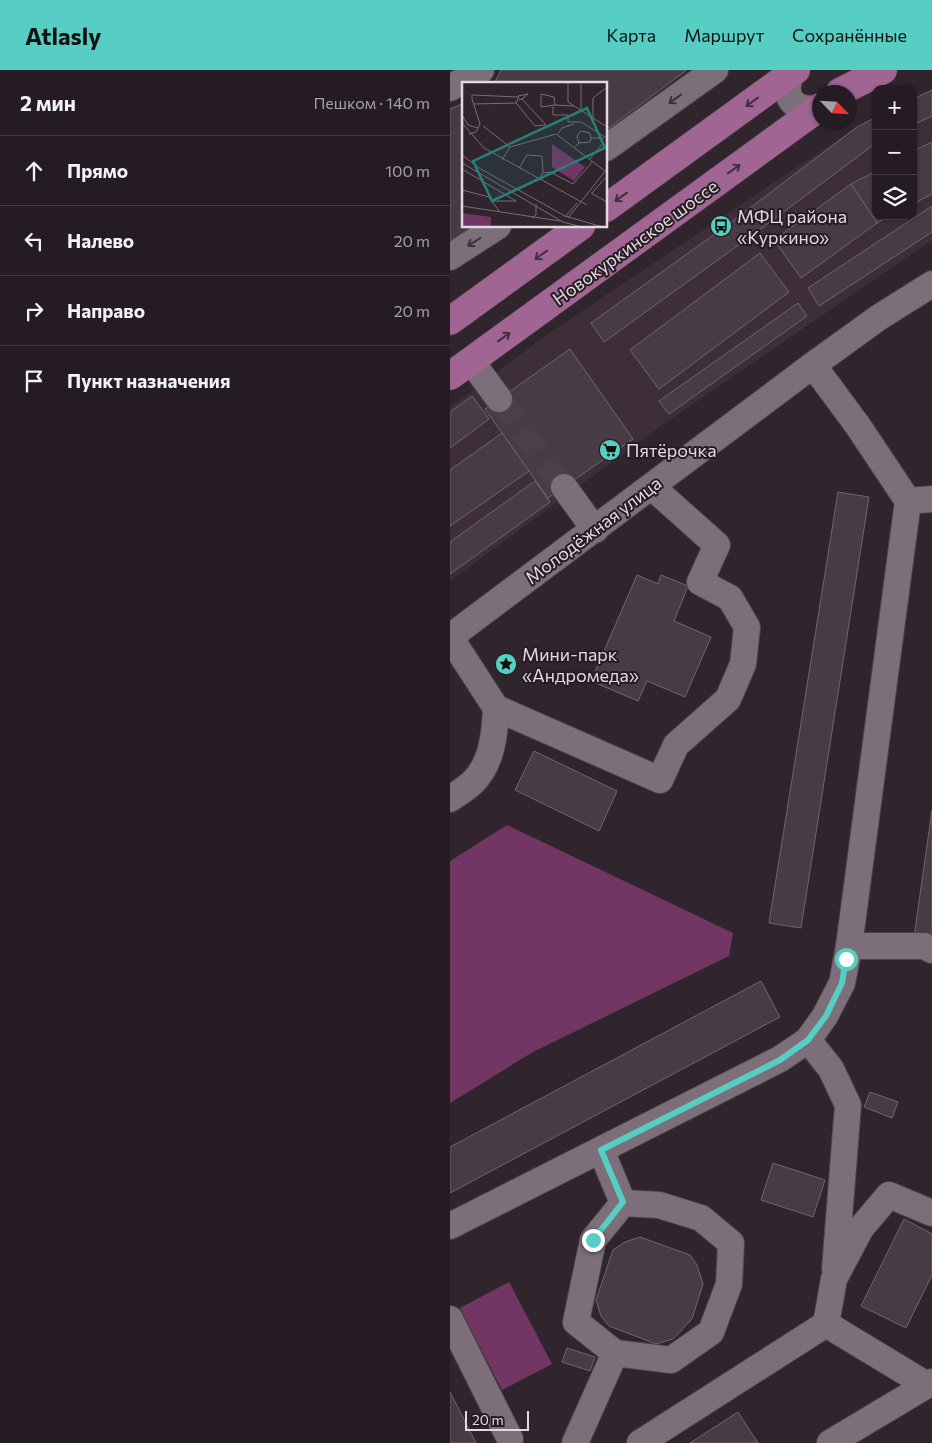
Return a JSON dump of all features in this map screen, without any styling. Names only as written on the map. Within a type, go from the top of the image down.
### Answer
[{"type":"main road","name":"Новокуркинское шоссе","points":[[856,85],[884,70]]},
{"type":"main road","points":[[608,207],[794,72]]},
{"type":"main road","name":"Новокуркинское шоссе","points":[[460,368],[812,112]]},
{"type":"main road","points":[[450,321],[577,228]]},
{"type":"street","points":[[450,88],[481,70]]},
{"type":"street","points":[[608,147],[715,70]]},
{"type":"street","points":[[848,85],[868,70]]},
{"type":"street","points":[[794,72],[788,81],[789,97],[794,104],[812,108]]},
{"type":"street","points":[[450,257],[495,228]]},
{"type":"street","name":"Молодёжная улица","points":[[450,637],[813,365],[878,318],[932,284]]},
{"type":"street","points":[[450,1226],[780,1060],[808,1040],[826,1016],[842,983],[920,500],[858,426],[813,365]]},
{"type":"street","points":[[460,368],[499,399]]},
{"type":"street","points":[[564,487],[595,530]]},
{"type":"street","points":[[450,637],[496,708],[660,780],[676,745],[728,699],[743,664],[747,627],[730,598],[700,582],[717,544],[652,487]]},
{"type":"street","points":[[450,799],[473,782],[484,766],[495,738],[496,708]]},
{"type":"street","points":[[848,946],[924,946],[932,950]]},
{"type":"street","points":[[640,1443],[826,1324],[834,1279],[848,1105],[831,1069],[808,1040]]},
{"type":"street","points":[[601,1150],[623,1202]]},
{"type":"street","points":[[834,1279],[861,1228],[889,1195],[932,1213]]},
{"type":"street","points":[[623,1202],[659,1205],[701,1218],[730,1243],[729,1284],[711,1332],[672,1360],[615,1353],[576,1322],[593,1240],[623,1202]]},
{"type":"street","points":[[450,1319],[510,1438]]},
{"type":"street","points":[[826,1324],[929,1383],[830,1443]]},
{"type":"street","points":[[575,1443],[615,1353]]},
{"type":"shaded area","points":[[932,90],[932,240],[661,426],[450,581],[450,407],[548,334],[853,130],[857,130],[857,127],[872,119],[872,220],[917,220],[917,97]]},
{"type":"shaded area","points":[[507,825],[733,933],[729,956],[533,1052],[450,1103],[450,861]]},
{"type":"shaded area","points":[[509,1282],[552,1364],[502,1390],[460,1308]]},
{"type":"building","points":[[501,70],[687,70],[608,129],[608,82],[495,82]]},
{"type":"building","points":[[932,90],[932,116],[917,123],[917,97]]},
{"type":"building","points":[[462,104],[462,228],[471,228],[450,241],[450,109]]},
{"type":"building","points":[[872,119],[872,146],[604,342],[591,323],[741,215],[853,130],[857,130],[857,127]]},
{"type":"building","points":[[932,142],[932,194],[917,202],[917,175],[917,149]]},
{"type":"building","points":[[872,173],[872,216],[851,184]]},
{"type":"building","points":[[851,184],[872,216],[872,220],[875,220],[877,223],[801,278],[774,240]]},
{"type":"building","points":[[932,206],[932,232],[819,306],[808,288],[911,220],[917,220],[917,216]]},
{"type":"building","points":[[760,253],[789,292],[659,389],[630,350]]},
{"type":"building","points":[[798,303],[807,316],[669,414],[659,401]]},
{"type":"building","points":[[570,349],[633,439],[548,498],[485,409]]},
{"type":"building","points":[[472,396],[489,419],[450,448],[450,412]]},
{"type":"building","points":[[502,433],[529,471],[450,526],[450,470]]},
{"type":"building","points":[[535,481],[550,502],[450,574],[450,542]]},
{"type":"building","points":[[838,492],[869,497],[801,928],[769,923]]},
{"type":"building","points":[[637,575],[658,584],[661,575],[688,586],[674,621],[711,637],[685,697],[647,681],[638,701],[591,681]]},
{"type":"building","points":[[534,751],[617,791],[599,831],[515,790]]},
{"type":"building","points":[[932,810],[932,940],[914,937]]},
{"type":"building","points":[[761,981],[780,1017],[450,1193],[450,1147]]},
{"type":"building","points":[[870,1092],[898,1102],[892,1118],[864,1107]]},
{"type":"building","points":[[773,1163],[825,1180],[813,1217],[761,1200]]},
{"type":"building","points":[[904,1219],[932,1234],[932,1275],[906,1328],[861,1306]]},
{"type":"building","points":[[640,1237],[690,1255],[697,1265],[703,1284],[692,1319],[673,1339],[656,1344],[609,1326],[601,1316],[596,1300],[613,1250],[625,1242]]},
{"type":"building","points":[[567,1348],[595,1357],[590,1371],[562,1362]]},
{"type":"building","points":[[450,1392],[476,1443],[450,1443]]},
{"type":"building","points":[[738,1412],[758,1443],[690,1443]]},
{"type":"tunnel","points":[[499,399],[564,487]]},
{"type":"place","name":"МФЦ района «Куркино»","points":[[721,226]]},
{"type":"place","name":"Пятёрочка","points":[[610,450]]},
{"type":"place","name":"Мини-парк «Андромеда»","points":[[506,664]]},
{"type":"route","points":[[593,1240],[623,1202],[601,1150],[780,1060],[808,1040],[826,1016],[842,983],[846,959]]}]
